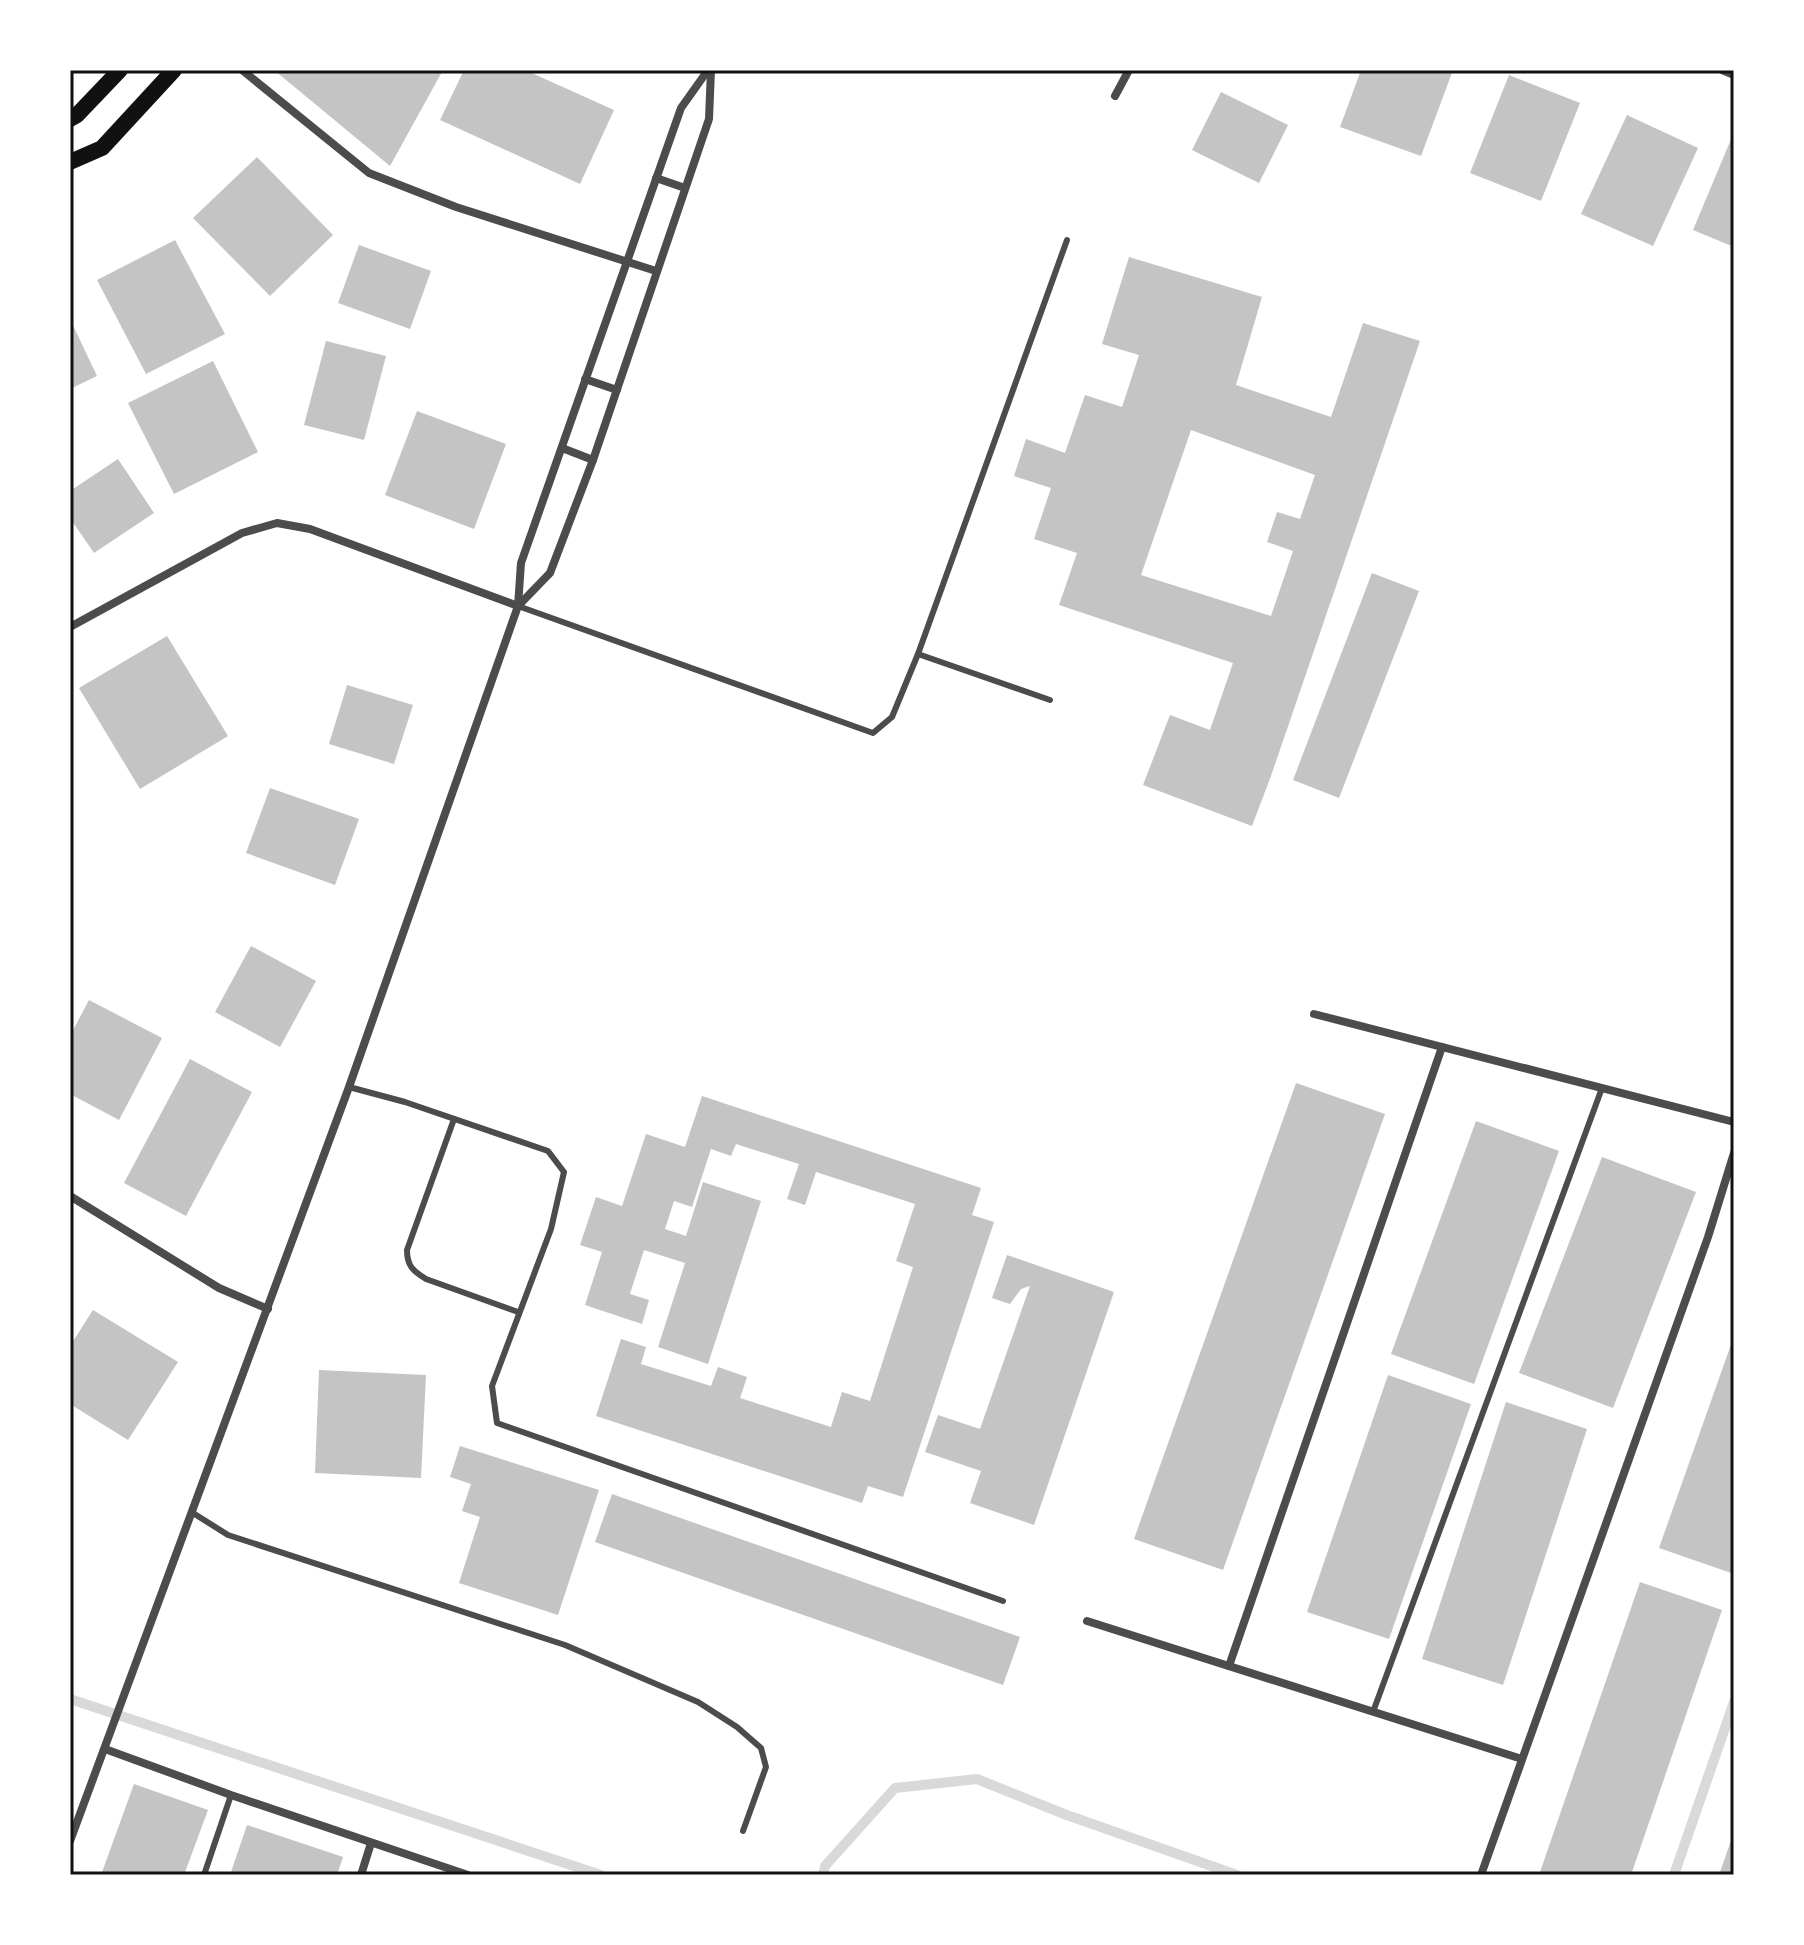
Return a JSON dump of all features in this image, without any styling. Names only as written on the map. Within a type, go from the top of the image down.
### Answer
[{"type":"main road","points":[[70,119],[120,70]]},
{"type":"main road","points":[[70,162],[102,148],[174,70]]},
{"type":"street","points":[[242,70],[369,173],[456,207],[656,271]]},
{"type":"street","points":[[70,1841],[349,1087],[518,606],[521,563],[681,108],[709,70]]},
{"type":"street","points":[[518,606],[550,573],[593,460],[709,119],[709,70]]},
{"type":"street","points":[[1115,96],[1129,70]]},
{"type":"street","points":[[1722,70],[1734,75]]},
{"type":"street","points":[[656,178],[685,188]]},
{"type":"street","points":[[585,379],[617,390]]},
{"type":"street","points":[[562,448],[593,460]]},
{"type":"street","points":[[70,627],[242,533],[277,523],[310,529],[518,606]]},
{"type":"street","points":[[1314,1014],[1734,1122]]},
{"type":"street","points":[[1229,1666],[1442,1047]]},
{"type":"street","points":[[1481,1875],[1708,1237],[1734,1153]]},
{"type":"street","points":[[70,1196],[219,1288],[268,1309]]},
{"type":"street","points":[[1087,1621],[1522,1759]]},
{"type":"street","points":[[105,1749],[468,1875]]},
{"type":"street","points":[[361,1875],[371,1843]]},
{"type":"lane","points":[[518,606],[873,733],[892,717],[918,654],[1067,240]]},
{"type":"lane","points":[[918,654],[1050,700]]},
{"type":"lane","points":[[349,1087],[548,1151],[564,1172],[551,1229],[492,1386],[497,1423],[1003,1601]]},
{"type":"lane","points":[[1373,1712],[1602,1088]]},
{"type":"lane","points":[[454,1119],[407,1250],[407,1262],[414,1272],[426,1279],[518,1312]]},
{"type":"lane","points":[[193,1513],[228,1535],[565,1645],[698,1702],[737,1727],[761,1748],[766,1767],[743,1831]]},
{"type":"lane","points":[[204,1875],[231,1795]]},
{"type":"building","points":[[274,70],[443,70],[390,166]]},
{"type":"building","points":[[464,70],[525,70],[614,110],[580,184],[440,120]]},
{"type":"building","points":[[1361,70],[1453,70],[1421,156],[1340,127]]},
{"type":"building","points":[[1509,75],[1580,103],[1541,201],[1470,173]]},
{"type":"building","points":[[1221,92],[1288,125],[1259,183],[1192,150]]},
{"type":"building","points":[[1627,115],[1698,148],[1653,246],[1581,214]]},
{"type":"building","points":[[1734,132],[1734,247],[1693,230]]},
{"type":"building","points":[[257,157],[333,235],[270,296],[193,218]]},
{"type":"building","points":[[175,240],[225,334],[146,374],[97,280]]},
{"type":"building","points":[[359,245],[431,271],[410,329],[338,303]]},
{"type":"building","points":[[1129,257],[1262,297],[1236,385],[1331,417],[1363,323],[1420,341],[1252,826],[1143,785],[1170,715],[1210,730],[1233,663],[1059,605],[1077,553],[1034,539],[1051,488],[1014,476],[1026,439],[1065,453],[1085,395],[1122,407],[1139,355],[1102,344]],"holes":[[[1191,430],[1315,475],[1300,519],[1277,512],[1267,542],[1293,551],[1271,616],[1141,575]]]},
{"type":"building","points":[[70,319],[97,376],[70,389]]},
{"type":"building","points":[[326,341],[386,356],[364,440],[304,425]]},
{"type":"building","points":[[213,361],[258,452],[174,494],[128,403]]},
{"type":"building","points":[[417,411],[506,444],[474,529],[385,495]]},
{"type":"building","points":[[118,459],[154,513],[94,553],[70,518],[70,491]]},
{"type":"building","points":[[1372,573],[1419,591],[1339,798],[1293,780]]},
{"type":"building","points":[[167,636],[228,736],[140,789],[79,688]]},
{"type":"building","points":[[347,685],[413,705],[394,764],[329,744]]},
{"type":"building","points":[[270,788],[359,819],[335,885],[246,853]]},
{"type":"building","points":[[251,946],[316,981],[280,1047],[215,1012]]},
{"type":"building","points":[[89,1000],[162,1038],[119,1120],[70,1094],[70,1036]]},
{"type":"building","points":[[190,1059],[252,1092],[186,1216],[124,1183]]},
{"type":"building","points":[[1296,1083],[1385,1114],[1223,1570],[1134,1539]]},
{"type":"building","points":[[702,1096],[981,1188],[972,1215],[994,1222],[903,1497],[868,1486],[862,1503],[596,1416],[621,1339],[646,1347],[641,1364],[711,1386],[718,1367],[747,1377],[740,1398],[831,1427],[842,1392],[870,1401],[913,1267],[896,1261],[915,1204],[816,1172],[805,1205],[787,1199],[799,1164],[736,1144],[731,1156],[711,1149],[692,1207],[674,1201],[665,1229],[686,1236],[703,1182],[761,1201],[708,1364],[658,1347],[685,1263],[644,1250],[630,1294],[649,1300],[642,1324],[585,1305],[602,1252],[580,1245],[596,1197],[622,1206],[646,1134],[685,1147]]},
{"type":"building","points":[[1476,1121],[1559,1151],[1474,1384],[1391,1354]]},
{"type":"building","points":[[1602,1157],[1696,1192],[1613,1408],[1519,1373]]},
{"type":"building","points":[[1007,1255],[1114,1292],[1034,1525],[970,1503],[981,1471],[925,1452],[938,1415],[980,1429],[1030,1286],[1021,1289],[1010,1304],[992,1298]]},
{"type":"building","points":[[93,1310],[178,1362],[128,1440],[70,1404],[70,1346]]},
{"type":"building","points":[[1734,1336],[1734,1574],[1659,1548]]},
{"type":"building","points":[[319,1370],[426,1375],[421,1478],[315,1473]]},
{"type":"building","points":[[1388,1375],[1471,1404],[1389,1639],[1307,1612]]},
{"type":"building","points":[[1506,1402],[1587,1429],[1503,1685],[1422,1659]]},
{"type":"building","points":[[460,1446],[599,1490],[558,1615],[459,1583],[480,1517],[462,1511],[471,1484],[450,1477]]},
{"type":"building","points":[[612,1494],[1020,1637],[1003,1685],[595,1542]]},
{"type":"building","points":[[1640,1582],[1722,1610],[1631,1875],[1539,1875]]},
{"type":"building","points":[[134,1784],[208,1810],[184,1875],[101,1875]]},
{"type":"building","points":[[247,1825],[343,1857],[337,1875],[230,1875]]},
{"type":"building","points":[[1734,1832],[1734,1875],[1719,1875]]},
{"type":"waterway","points":[[70,1699],[601,1875]]},
{"type":"waterway","points":[[1674,1875],[1734,1702]]},
{"type":"waterway","points":[[823,1875],[825,1866],[895,1788],[977,1779],[1064,1814],[1237,1875]]}]
